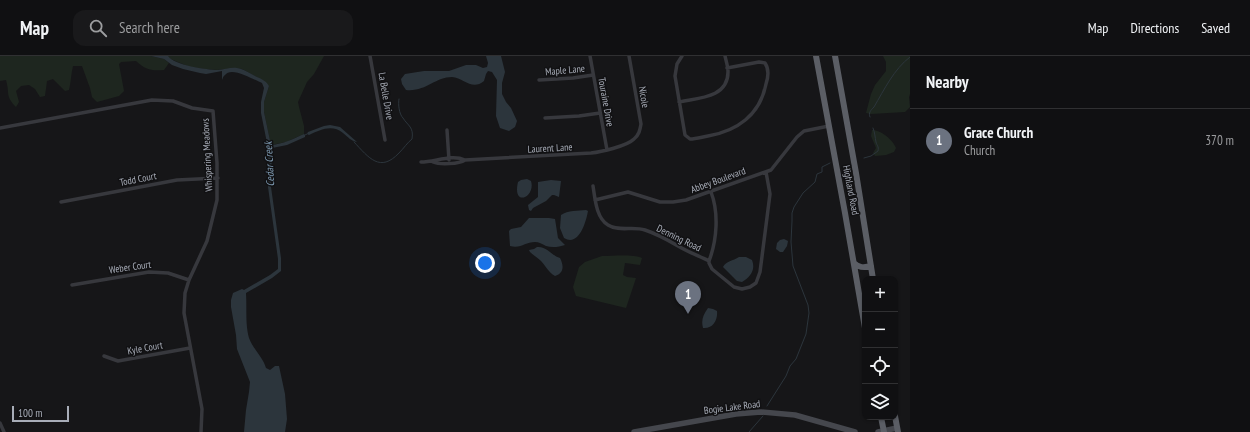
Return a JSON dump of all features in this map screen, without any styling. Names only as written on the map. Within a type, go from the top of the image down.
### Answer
[{"type":"highway","name":"Highland Road","points":[[816,56],[854,263],[862,293]]},
{"type":"highway","name":"Highland Road","points":[[834,57],[853,158],[873,276]]},
{"type":"highway","points":[[854,263],[861,268],[871,266]]},
{"type":"highway","points":[[881,420],[882,432]]},
{"type":"highway","points":[[896,420],[897,430]]},
{"type":"main road","name":"Bogie Lake Road","points":[[634,432],[736,414],[767,412],[800,416],[855,432]]},
{"type":"main road","points":[[882,432],[897,430]]},
{"type":"street","name":"La Belle Drive","points":[[370,56],[385,140]]},
{"type":"street","name":"Touraine Drive","points":[[590,56],[607,150]]},
{"type":"street","name":"Nicole","points":[[629,56],[641,123],[639,132],[634,140]]},
{"type":"street","points":[[679,102],[711,96],[718,92],[726,83],[728,76],[725,56]]},
{"type":"street","points":[[680,57],[676,67],[675,76],[686,137],[692,139],[728,131],[745,121],[757,107],[763,96],[768,68],[766,64],[760,62],[728,68]]},
{"type":"street","name":"Maple Lane","points":[[539,80],[593,75]]},
{"type":"street","name":"Whispering Meadows","points":[[0,128],[152,100],[173,101],[192,108],[213,111],[218,178],[217,200],[209,236],[189,280],[185,293],[184,313],[202,409],[201,432]]},
{"type":"street","points":[[545,118],[579,116],[600,112]]},
{"type":"street","name":"Abbey Boulevard","points":[[595,200],[628,192],[660,202],[686,200],[771,170],[804,131],[829,126]]},
{"type":"street","points":[[447,130],[449,161]]},
{"type":"street","name":"Laurent Lane","points":[[421,162],[433,162],[437,164],[449,161],[461,162],[465,160],[591,153],[627,144],[634,140]]},
{"type":"street","name":"Denning Road","points":[[592,186],[600,217],[608,225],[620,229],[642,229],[667,239],[679,247],[709,261],[712,270],[734,287],[742,289],[750,287],[756,283],[760,272],[770,194],[766,172]]},
{"type":"street","name":"Todd Court","points":[[62,202],[178,180],[218,178]]},
{"type":"street","points":[[709,261],[713,250],[716,214],[711,192]]},
{"type":"street","name":"Weber Court","points":[[72,285],[149,272],[168,273],[189,280]]},
{"type":"street","name":"Kyle Court","points":[[104,356],[118,361],[190,348]]},
{"type":"street","points":[[0,423],[4,432]]},
{"type":"shaded area","points":[[0,56],[151,56],[164,59],[169,63],[164,70],[156,70],[146,68],[136,61],[121,62],[119,64],[124,91],[119,96],[97,102],[92,97],[82,66],[73,66],[69,90],[65,91],[53,79],[47,81],[45,96],[40,97],[35,89],[29,85],[21,86],[16,91],[19,102],[16,107],[10,100],[6,80],[0,81]]},
{"type":"shaded area","points":[[168,56],[324,56],[314,74],[307,82],[298,102],[304,126],[304,134],[286,142],[271,145],[264,112],[264,102],[269,86],[264,81],[242,69],[234,68],[217,70],[190,67],[168,58]]},
{"type":"shaded area","points":[[883,56],[910,56],[910,107],[905,112],[866,113],[875,85],[886,71],[886,62]]},
{"type":"shaded area","points":[[872,130],[883,134],[889,139],[896,148],[894,152],[886,155],[875,156],[873,153],[876,148],[871,136]]},
{"type":"shaded area","points":[[602,256],[628,256],[642,258],[640,265],[625,263],[623,275],[636,278],[626,308],[576,296],[573,287],[579,267],[585,262]]},
{"type":"water","name":"Cedar Creek","points":[[151,56],[168,56],[177,62],[206,69],[242,69],[264,80],[269,86],[264,102],[264,112],[271,145],[284,142],[304,134],[305,135],[305,137],[287,145],[272,148],[271,187],[281,258],[281,271],[246,293],[247,327],[249,338],[263,360],[266,368],[270,370],[275,366],[279,366],[285,394],[287,419],[285,432],[244,432],[250,382],[237,349],[231,307],[233,293],[242,289],[244,290],[278,269],[278,259],[268,187],[268,148],[261,113],[261,102],[264,88],[262,83],[237,72],[228,73],[222,80],[222,71],[206,74],[200,73],[183,69],[172,65],[164,59]]},
{"type":"water","points":[[486,56],[501,56],[505,72],[502,83],[502,94],[517,121],[515,127],[509,131],[500,128],[496,116],[497,80],[492,72],[488,71],[484,81],[476,85],[452,77],[440,79],[425,87],[413,90],[406,90],[402,84],[401,79],[405,74],[424,71],[449,71],[466,65],[476,65],[483,68],[487,67],[488,63]]},
{"type":"water","points":[[330,125],[340,127],[357,142],[351,140],[339,130],[330,128],[317,131],[309,135],[307,134],[308,132]]},
{"type":"water","points":[[527,179],[531,181],[532,187],[528,195],[521,197],[518,195],[517,190],[518,182]]},
{"type":"water","points":[[551,180],[561,181],[559,197],[552,195],[531,211],[529,210],[528,205],[538,197],[538,182]]},
{"type":"water","points":[[570,211],[588,211],[586,221],[578,236],[569,240],[564,238],[560,228],[561,215]]},
{"type":"water","points":[[529,218],[555,219],[558,238],[565,245],[551,247],[535,242],[517,247],[510,246],[509,231],[511,229],[521,227]]},
{"type":"water","points":[[784,239],[788,241],[787,246],[783,252],[780,252],[776,249],[777,243]]},
{"type":"water","points":[[537,247],[544,248],[560,258],[563,266],[562,271],[558,275],[555,276],[530,252],[529,250]]},
{"type":"water","points":[[739,257],[746,257],[752,260],[753,264],[752,273],[742,282],[737,281],[723,267],[728,262]]},
{"type":"water","points":[[708,308],[717,311],[717,318],[710,327],[703,328],[703,318]]},
{"type":"waterway","points":[[870,117],[870,112],[890,80],[899,67],[910,57]]},
{"type":"waterway","points":[[354,142],[370,158],[380,163],[392,159],[399,153],[412,139],[410,127],[401,114],[399,99]]},
{"type":"waterway","points":[[864,158],[871,156],[878,151],[873,128]]},
{"type":"waterway","points":[[767,406],[786,376],[790,366],[796,359],[806,334],[809,313],[808,305],[793,266],[791,242],[792,213],[803,193],[815,182],[817,174],[822,172],[822,167],[830,163]]},
{"type":"waterway","points":[[749,432],[763,416]]},
{"type":"place","name":"Grace Church","points":[[688,314]]}]
